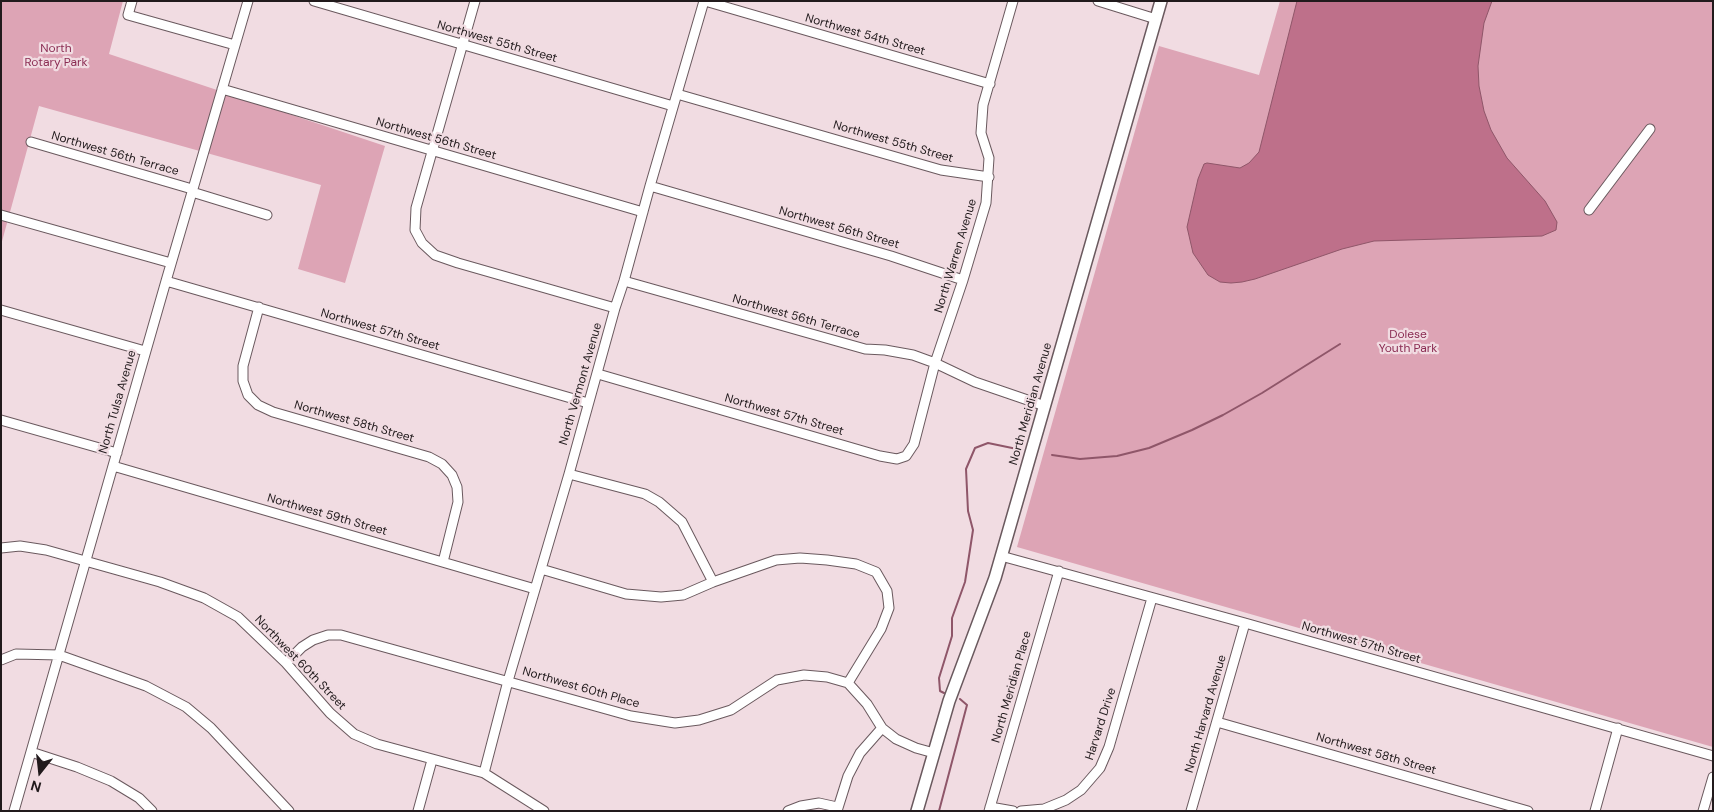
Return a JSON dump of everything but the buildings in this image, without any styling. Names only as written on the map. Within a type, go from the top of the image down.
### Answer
[{"type":"main road","name":"North Meridian Avenue","points":[[917,811],[949,701],[986,603],[1001,556],[1161,1]]},
{"type":"street","points":[[132,1],[128,15],[235,44]]},
{"type":"street","name":"North Tulsa Avenue","points":[[14,811],[248,1]]},
{"type":"street","name":"Northwest 55th Street","points":[[314,1],[673,106]]},
{"type":"street","points":[[475,1],[416,208],[415,230],[422,243],[436,255],[615,308]]},
{"type":"street","name":"Northwest 54th Street","points":[[704,1],[990,84]]},
{"type":"street","name":"North Vermont Avenue","points":[[484,773],[508,681],[704,1]]},
{"type":"street","name":"North Warren Avenue","points":[[906,456],[914,444],[935,363],[986,203],[989,158],[981,133],[983,105],[1013,1]]},
{"type":"street","points":[[1098,1],[1156,19]]},
{"type":"street","name":"Northwest 56th Street","points":[[222,89],[643,212]]},
{"type":"street","name":"Northwest 55th Street","points":[[676,94],[942,170],[989,177]]},
{"type":"street","points":[[1589,210],[1650,129]]},
{"type":"street","name":"Northwest 56th Terrace","points":[[31,142],[267,214]]},
{"type":"street","name":"Northwest 56th Street","points":[[650,186],[891,256],[963,280]]},
{"type":"street","points":[[1,215],[171,263]]},
{"type":"street","name":"Northwest 57th Street","points":[[166,281],[588,403]]},
{"type":"street","name":"Northwest 56th Terrace","points":[[624,281],[865,349],[913,355],[975,382],[1045,406]]},
{"type":"street","name":"Northwest 58th Street","points":[[259,308],[243,366],[243,381],[248,395],[258,405],[273,412],[429,457],[442,464],[452,475],[457,487],[458,502],[442,562]]},
{"type":"street","points":[[1,310],[146,351]]},
{"type":"street","name":"Northwest 57th Street","points":[[598,374],[880,456],[897,459],[906,456]]},
{"type":"street","points":[[1,420],[117,453]]},
{"type":"street","name":"Northwest 59th Street","points":[[113,466],[535,588]]},
{"type":"street","points":[[569,474],[645,494],[660,502],[682,522],[714,582]]},
{"type":"street","name":"Northwest 60th Street","points":[[1,548],[20,546],[46,550],[85,560],[204,598],[238,617],[286,663],[330,713],[354,734],[377,744],[484,773],[544,811]]},
{"type":"street","name":"Northwest 57th Street","points":[[1001,556],[1713,756]]},
{"type":"street","points":[[541,569],[626,594],[661,597],[683,595],[776,560],[800,558],[827,560],[856,564],[876,572],[887,591],[889,608],[881,629],[848,683],[867,704],[882,728],[896,739],[916,748],[934,753]]},
{"type":"street","name":"North Meridian Place","points":[[989,809],[1059,571]]},
{"type":"street","name":"Harvard Drive","points":[[1021,811],[1044,809],[1066,800],[1081,790],[1100,768],[1109,746],[1152,598]]},
{"type":"street","name":"North Harvard Avenue","points":[[1191,811],[1245,623]]},
{"type":"street","name":"Northwest 60th Place","points":[[286,663],[302,647],[313,640],[328,635],[341,634],[631,716],[675,723],[699,720],[732,710],[777,680],[804,674],[827,677],[848,683]]},
{"type":"street","points":[[1,660],[16,654],[58,655],[146,686],[186,707],[212,728],[289,811]]},
{"type":"street","name":"Northwest 58th Street","points":[[1216,722],[1528,811]]},
{"type":"street","points":[[788,811],[801,806],[819,803],[837,809],[848,776],[860,753],[882,728]]},
{"type":"street","points":[[1595,811],[1618,728]]},
{"type":"street","points":[[31,752],[77,767],[111,781],[139,798],[152,811]]},
{"type":"street","points":[[418,811],[432,760]]},
{"type":"street","points":[[1703,811],[1713,777]]},
{"type":"street","points":[[989,809],[1013,811]]},
{"type":"green space","name":"North Rotary Park","points":[[1,1],[123,1],[109,54],[385,146],[345,283],[298,269],[321,185],[39,106],[1,245]]},
{"type":"green space","name":"Dolese Youth Park","points":[[1280,1],[1713,1],[1713,747],[1017,547],[1159,46],[1259,75]]},
{"type":"shaded area","points":[[1297,1],[1492,1],[1484,23],[1478,66],[1479,86],[1484,111],[1491,130],[1507,158],[1545,201],[1557,222],[1556,230],[1542,236],[1374,241],[1342,249],[1242,282],[1220,282],[1208,275],[1193,253],[1187,227],[1198,179],[1204,164],[1240,168],[1249,163],[1259,152]]},
{"type":"waterway","points":[[1052,455],[1080,459],[1117,456],[1149,448],[1223,415],[1340,344]]},
{"type":"waterway","points":[[944,693],[940,691],[939,678],[952,636],[952,618],[965,582],[973,530],[968,511],[966,469],[975,448],[988,443],[1017,449]]},
{"type":"waterway","points":[[939,811],[967,705],[960,699]]}]
